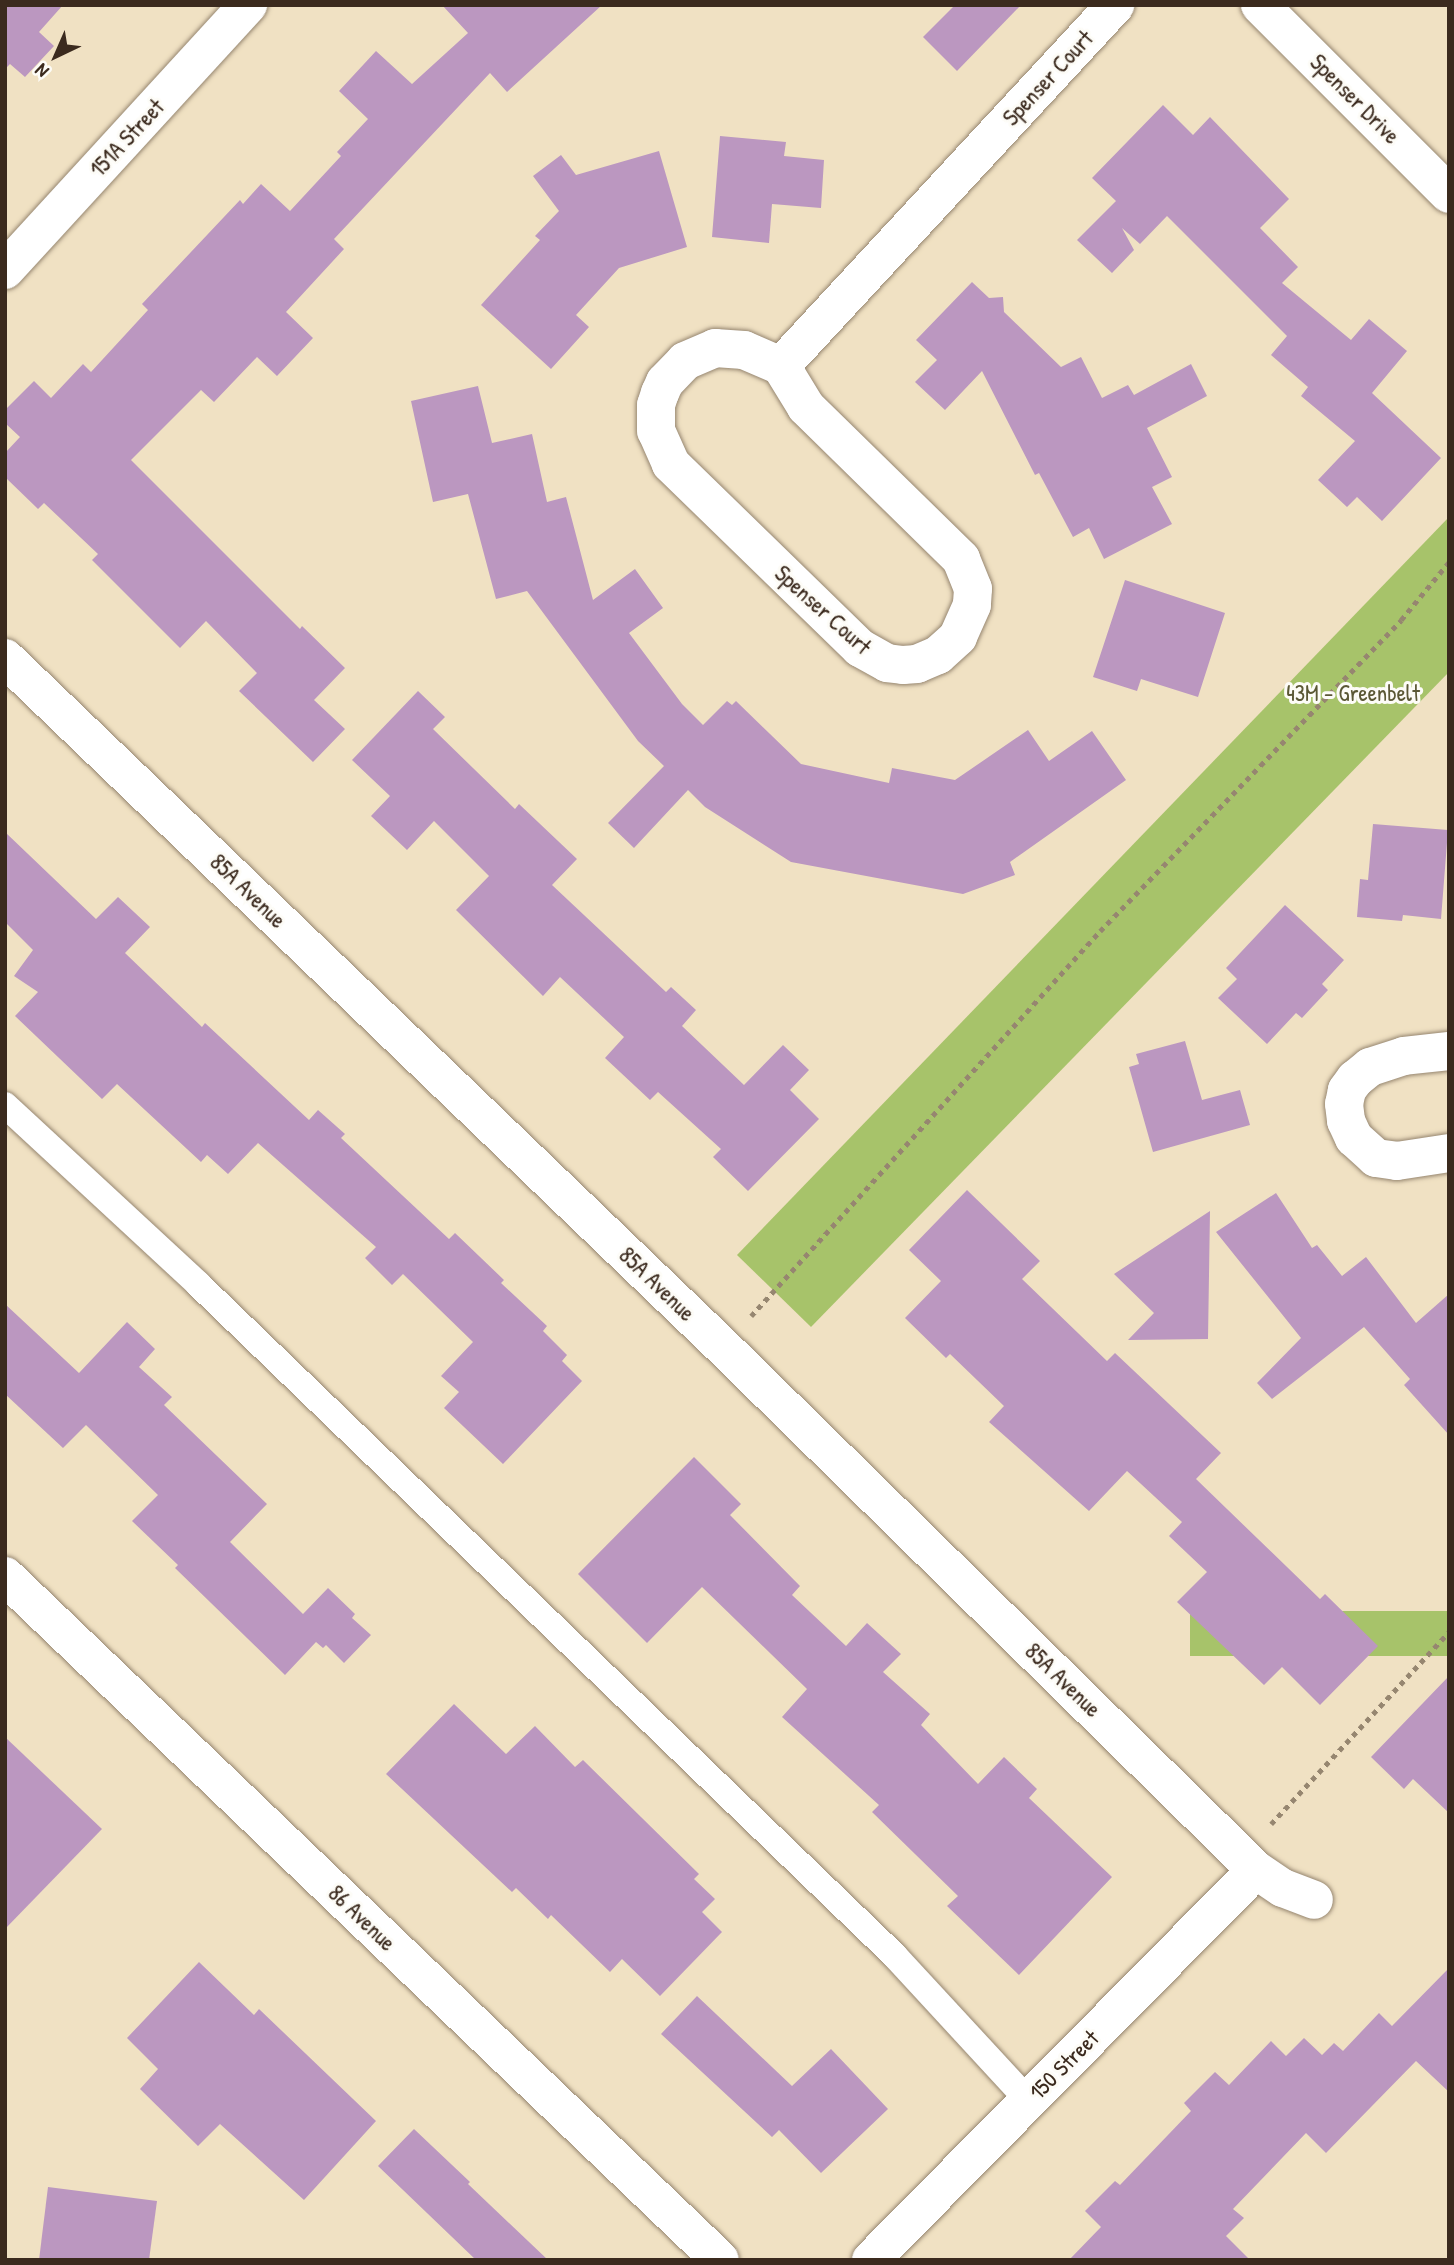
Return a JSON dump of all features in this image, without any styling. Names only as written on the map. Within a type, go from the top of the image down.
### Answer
[{"type":"street","name":"151A Street","points":[[5,270],[248,5]]},
{"type":"street","name":"Spenser Court","points":[[781,366],[1115,5]]},
{"type":"street","name":"Spenser Drive","points":[[1260,5],[1449,194]]},
{"type":"street","name":"Spenser Court","points":[[726,348],[744,349],[781,366],[806,407],[950,545],[968,574],[974,589],[967,623],[948,647],[929,661],[917,664],[887,663],[860,648],[678,473],[664,453],[656,431],[656,405],[666,382],[685,361],[705,351],[726,348]]},
{"type":"street","name":"85A Avenue","points":[[5,658],[723,1347],[1256,1870],[1283,1888],[1314,1900]]},
{"type":"street","points":[[1449,1051],[1404,1056],[1370,1068],[1355,1079],[1347,1090],[1344,1104],[1346,1121],[1354,1138],[1376,1158],[1397,1161],[1449,1153]]},
{"type":"street","name":"86 Avenue","points":[[5,1576],[720,2260]]},
{"type":"street","name":"150 Street","points":[[871,2260],[1256,1870]]},
{"type":"lane","points":[[5,1105],[218,1304],[895,1956],[1029,2101]]},
{"type":"path","points":[[744,1324],[1100,931],[1401,620],[1449,562]]},
{"type":"path","points":[[1268,1827],[1449,1632]]},
{"type":"green space","name":"43M - Greenbelt","points":[[1449,517],[1449,672],[811,1327],[737,1255]]},
{"type":"green space","points":[[1190,1611],[1449,1611],[1449,1656],[1190,1656]]},
{"type":"building","points":[[5,5],[63,5],[39,32],[54,46],[25,77],[10,64],[5,69]]},
{"type":"building","points":[[442,5],[602,5],[507,92],[490,73],[334,239],[344,249],[286,312],[313,338],[277,376],[257,357],[214,402],[201,390],[131,460],[300,629],[302,626],[345,668],[314,700],[345,729],[313,762],[239,691],[257,673],[206,621],[180,648],[92,560],[98,554],[44,503],[38,509],[5,477],[5,453],[20,437],[5,423],[5,410],[34,381],[51,398],[83,364],[91,372],[148,310],[142,304],[240,200],[243,204],[261,184],[290,211],[341,156],[337,152],[368,119],[339,91],[376,51],[412,84],[468,33]]},
{"type":"building","points":[[955,5],[1021,5],[957,71],[923,37]]},
{"type":"building","points":[[1163,105],[1193,135],[1210,117],[1289,199],[1260,228],[1298,267],[1282,283],[1351,340],[1369,319],[1407,351],[1372,393],[1441,458],[1382,521],[1357,497],[1347,507],[1318,480],[1355,441],[1301,396],[1308,387],[1271,355],[1287,336],[1167,216],[1140,244],[1122,228],[1134,250],[1112,273],[1077,240],[1116,201],[1092,178]]},
{"type":"building","points":[[720,136],[786,142],[784,156],[824,160],[821,208],[772,204],[769,243],[712,237]]},
{"type":"building","points":[[659,151],[687,247],[619,268],[576,315],[589,327],[551,369],[481,305],[540,240],[535,236],[559,211],[533,176],[561,155],[576,175]]},
{"type":"building","points":[[972,282],[989,298],[1003,297],[1004,312],[1061,367],[1081,357],[1102,398],[1128,385],[1134,395],[1191,364],[1207,396],[1147,428],[1172,477],[1152,487],[1172,524],[1104,559],[1089,528],[1073,537],[1039,473],[1035,475],[982,371],[945,410],[915,382],[937,360],[916,340]]},
{"type":"building","points":[[478,386],[492,443],[532,434],[547,502],[566,497],[593,600],[635,569],[663,608],[629,633],[682,704],[703,725],[727,701],[732,705],[736,701],[801,764],[889,783],[892,768],[955,780],[1028,730],[1049,761],[1092,731],[1126,780],[1010,862],[1015,875],[963,894],[791,862],[705,807],[688,790],[634,848],[608,823],[664,766],[638,741],[527,591],[496,599],[468,494],[433,502],[411,401]]},
{"type":"building","points":[[1125,580],[1225,613],[1198,697],[1141,679],[1137,691],[1093,677]]},
{"type":"building","points":[[418,691],[445,717],[433,729],[515,809],[519,804],[577,859],[552,885],[666,992],[671,987],[696,1010],[682,1026],[744,1085],[783,1045],[809,1070],[790,1090],[819,1119],[748,1191],[713,1157],[721,1149],[658,1092],[650,1100],[605,1058],[624,1037],[560,977],[543,996],[456,910],[489,876],[434,821],[407,850],[371,816],[390,796],[352,760]]},
{"type":"building","points":[[1373,824],[1448,830],[1441,919],[1403,915],[1402,921],[1357,917],[1360,879],[1368,880]]},
{"type":"building","points":[[5,832],[96,919],[118,897],[150,927],[125,953],[202,1027],[205,1023],[309,1120],[318,1110],[345,1134],[341,1138],[449,1239],[455,1233],[504,1280],[501,1283],[547,1326],[543,1331],[567,1355],[562,1361],[582,1381],[503,1464],[444,1408],[459,1392],[441,1376],[473,1342],[403,1274],[392,1285],[365,1258],[376,1247],[258,1143],[228,1174],[207,1155],[201,1162],[117,1084],[102,1099],[15,1016],[38,992],[14,976],[33,950],[5,922]]},
{"type":"building","points":[[1285,905],[1344,960],[1322,984],[1328,990],[1302,1018],[1296,1013],[1267,1044],[1218,998],[1237,979],[1226,968]]},
{"type":"building","points":[[1185,1041],[1202,1100],[1240,1090],[1250,1125],[1153,1152],[1129,1067],[1139,1064],[1136,1054]]},
{"type":"building","points":[[967,1190],[1040,1261],[1022,1279],[1107,1361],[1115,1353],[1221,1453],[1196,1479],[1320,1599],[1325,1594],[1378,1646],[1320,1705],[1282,1667],[1264,1685],[1177,1602],[1207,1572],[1169,1536],[1182,1522],[1127,1471],[1089,1511],[989,1422],[1004,1406],[950,1354],[946,1358],[905,1318],[941,1281],[909,1250]]},
{"type":"building","points":[[1276,1193],[1312,1248],[1317,1245],[1342,1276],[1366,1257],[1416,1323],[1449,1294],[1449,1435],[1404,1385],[1410,1379],[1364,1327],[1272,1399],[1257,1383],[1301,1338],[1216,1232]]},
{"type":"building","points":[[1210,1211],[1208,1339],[1128,1340],[1154,1313],[1114,1274]]},
{"type":"building","points":[[5,1304],[79,1373],[127,1322],[155,1349],[139,1367],[172,1397],[164,1405],[267,1504],[230,1542],[303,1614],[328,1588],[355,1614],[352,1618],[371,1635],[344,1663],[326,1645],[323,1648],[316,1642],[285,1675],[175,1568],[178,1565],[132,1521],[158,1495],[86,1425],[63,1448],[5,1394]]},
{"type":"building","points":[[694,1457],[741,1504],[730,1515],[800,1586],[792,1595],[846,1646],[867,1623],[901,1654],[883,1672],[930,1714],[921,1725],[978,1784],[1004,1757],[1037,1789],[1029,1798],[1112,1877],[1019,1975],[947,1906],[958,1896],[872,1812],[879,1805],[782,1717],[807,1689],[702,1587],[647,1643],[578,1574]]},
{"type":"building","points":[[1449,1676],[1449,1813],[1413,1779],[1404,1789],[1371,1757]]},
{"type":"building","points":[[454,1704],[506,1754],[535,1726],[575,1767],[583,1760],[699,1874],[694,1879],[715,1899],[702,1912],[722,1932],[660,1996],[622,1959],[610,1972],[551,1915],[548,1919],[516,1888],[512,1892],[386,1774]]},
{"type":"building","points":[[5,1737],[102,1829],[5,1929]]},
{"type":"building","points":[[199,1962],[254,2015],[259,2009],[376,2121],[304,2200],[220,2124],[198,2146],[140,2089],[158,2069],[127,2038]]},
{"type":"building","points":[[1449,1968],[1449,2092],[1416,2061],[1326,2153],[1306,2133],[1233,2209],[1244,2218],[1226,2236],[1250,2260],[1069,2260],[1101,2227],[1085,2211],[1115,2181],[1120,2185],[1191,2111],[1184,2103],[1215,2072],[1229,2085],[1271,2041],[1286,2056],[1304,2038],[1322,2055],[1334,2043],[1343,2051],[1379,2013],[1392,2026]]},
{"type":"building","points":[[697,1996],[792,2086],[831,2049],[888,2109],[821,2173],[779,2130],[772,2137],[661,2034]]},
{"type":"building","points":[[414,2129],[548,2260],[476,2260],[378,2166]]},
{"type":"building","points":[[48,2187],[157,2201],[149,2260],[39,2260]]}]
